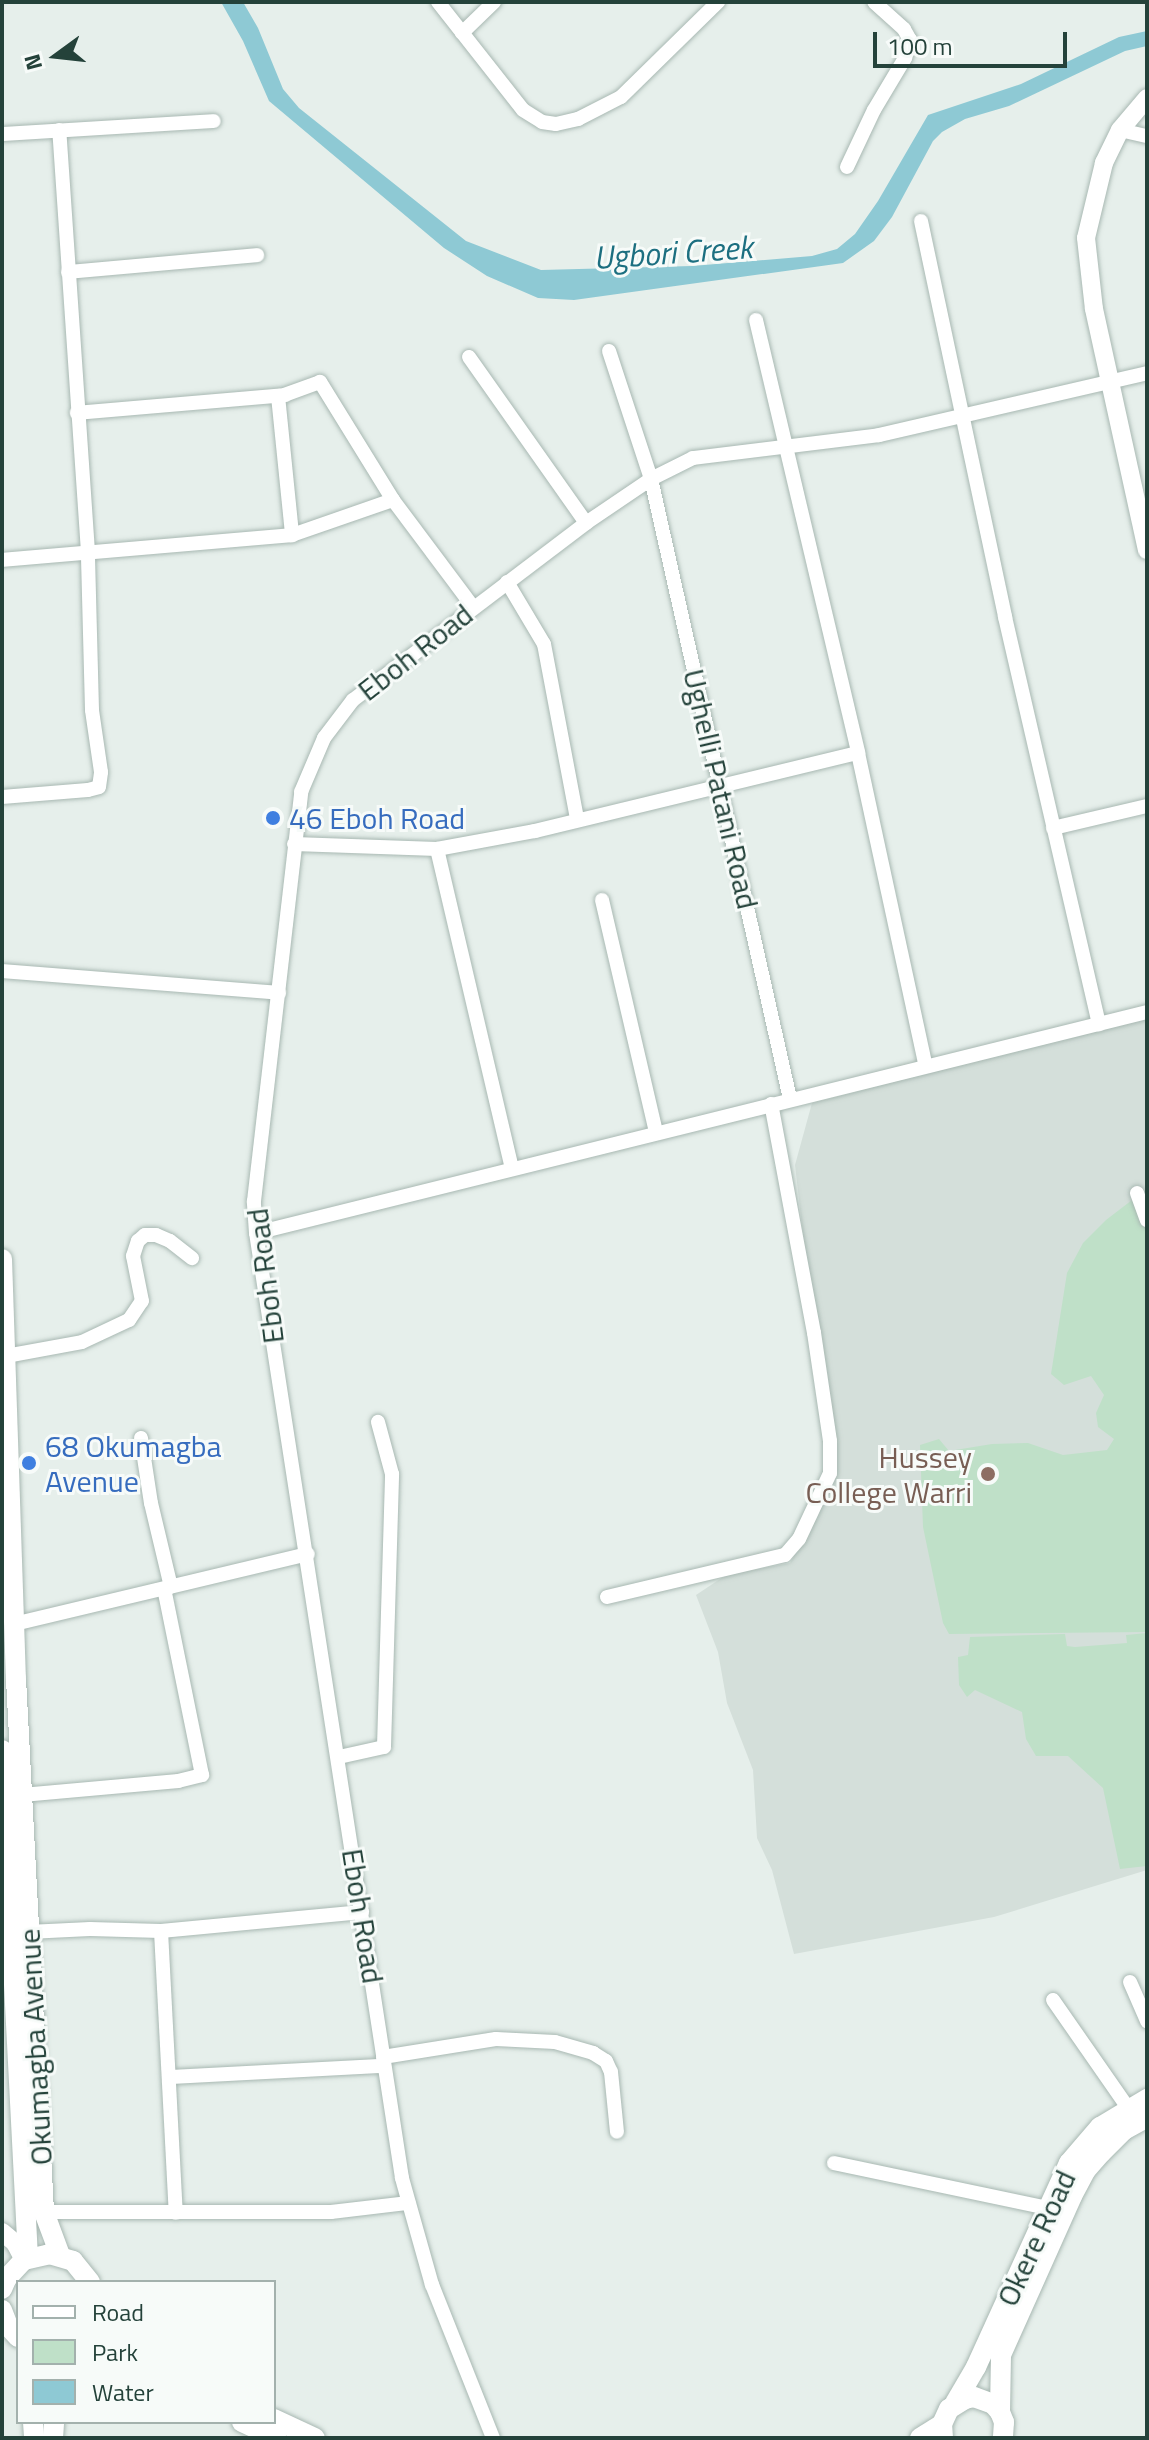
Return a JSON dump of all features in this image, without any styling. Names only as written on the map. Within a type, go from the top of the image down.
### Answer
[{"type":"main road","name":"Okumagba Avenue","points":[[2,1259],[28,1932],[34,2213]]},
{"type":"main road","name":"Okumagba Avenue","points":[[2,1750],[34,2213]]},
{"type":"main road","name":"Okere Road","points":[[943,2431],[976,2367],[1069,2163],[1100,2127],[1147,2099]]},
{"type":"main road","name":"Okere Road","points":[[1005,2436],[1000,2412],[1001,2355],[1086,2170],[1124,2130],[1147,2117]]},
{"type":"main road","points":[[34,2213],[60,2255]]},
{"type":"main road","points":[[2,2289],[7,2278],[26,2259],[34,2213]]},
{"type":"main road","points":[[26,2259],[60,2255],[73,2261],[88,2280]]},
{"type":"main road","points":[[2,2310],[16,2334]]},
{"type":"main road","points":[[955,2403],[974,2397],[993,2404],[1000,2412]]},
{"type":"main road","points":[[276,2420],[315,2438]]},
{"type":"main road","points":[[246,2424],[276,2438]]},
{"type":"main road","points":[[920,2438],[943,2431]]},
{"type":"street","points":[[438,2],[523,110],[542,122],[556,124],[578,119],[621,97],[718,2]]},
{"type":"street","points":[[462,33],[494,2]]},
{"type":"street","points":[[847,167],[874,110],[905,58],[910,40],[904,29],[874,2]]},
{"type":"street","points":[[1147,98],[1120,130],[1104,163],[1086,238],[1092,298],[1147,550]]},
{"type":"street","points":[[2,134],[214,121]]},
{"type":"street","points":[[2,797],[99,787],[101,772],[92,710],[88,552],[59,130]]},
{"type":"street","points":[[1120,130],[1147,136]]},
{"type":"street","points":[[921,221],[1053,828],[1099,1024]]},
{"type":"street","points":[[68,272],[257,255]]},
{"type":"street","points":[[756,320],[858,753],[925,1064]]},
{"type":"street","name":"Ughelli Patani Road","points":[[609,351],[651,479],[790,1099]]},
{"type":"street","points":[[469,357],[586,523]]},
{"type":"street","name":"Eboh Road","points":[[493,2438],[432,2285],[408,2203],[383,2062],[308,1554],[256,1233],[254,1201],[301,792],[324,738],[353,700],[586,523],[651,479],[693,458],[879,435],[1147,373]]},
{"type":"street","points":[[77,413],[278,396],[320,382],[393,500],[473,607]]},
{"type":"street","points":[[278,396],[292,535]]},
{"type":"street","points":[[2,560],[292,535],[393,500]]},
{"type":"street","points":[[507,582],[544,644],[577,818]]},
{"type":"street","points":[[294,844],[437,849],[858,753]]},
{"type":"street","points":[[1053,828],[1147,806]]},
{"type":"street","points":[[437,849],[512,1168]]},
{"type":"street","points":[[602,900],[656,1132]]},
{"type":"street","points":[[2,971],[279,993]]},
{"type":"street","points":[[256,1233],[925,1064],[1147,1012]]},
{"type":"street","points":[[607,1597],[785,1555],[799,1539],[830,1473],[830,1441],[814,1333],[771,1104]]},
{"type":"street","points":[[1137,1193],[1147,1220]]},
{"type":"street","points":[[6,1356],[82,1342],[129,1320],[142,1301],[133,1256],[138,1241],[145,1235],[170,1241],[192,1258]]},
{"type":"street","points":[[339,1757],[384,1747],[392,1474],[378,1422]]},
{"type":"street","points":[[22,1795],[178,1781],[202,1775],[141,1438]]},
{"type":"street","points":[[14,1624],[308,1554]]},
{"type":"street","points":[[28,1932],[90,1929],[161,1931],[362,1912]]},
{"type":"street","points":[[161,1931],[176,2213]]},
{"type":"street","points":[[1130,1982],[1147,2021]]},
{"type":"street","points":[[1053,2000],[1128,2108]]},
{"type":"street","points":[[171,2077],[383,2062],[496,2039],[555,2042],[593,2053],[606,2061],[611,2072],[617,2132]]},
{"type":"street","points":[[834,2163],[1047,2208]]},
{"type":"street","points":[[34,2213],[331,2212],[408,2203]]},
{"type":"street","points":[[2,2232],[15,2243],[26,2259]]},
{"type":"shaded area","name":"Hussey College Warri","points":[[1147,1017],[1147,1870],[994,1917],[794,1954],[772,1870],[757,1838],[753,1770],[727,1703],[718,1652],[696,1595],[726,1575],[790,1563],[806,1535],[829,1460],[795,1165],[812,1103]]},
{"type":"green space","points":[[1136,1197],[1147,1228],[1147,1632],[949,1634],[943,1623],[923,1527],[920,1445],[939,1439],[949,1451],[992,1444],[1028,1443],[1063,1455],[1107,1450],[1114,1439],[1098,1427],[1096,1413],[1104,1395],[1091,1376],[1064,1385],[1051,1374],[1067,1273],[1083,1243]]},
{"type":"green space","points":[[1147,1633],[1147,1866],[1120,1869],[1103,1788],[1068,1756],[1036,1756],[1026,1739],[1022,1712],[975,1690],[967,1697],[959,1685],[958,1657],[968,1655],[970,1637],[1065,1634],[1067,1646],[1075,1647],[1127,1643],[1126,1635]]},
{"type":"water","points":[[221,2],[243,2],[258,28],[283,89],[299,108],[466,241],[541,270],[692,266],[812,256],[837,249],[855,234],[878,201],[928,115],[1021,84],[1119,37],[1147,31],[1147,46],[1125,51],[1009,106],[965,119],[942,132],[933,141],[892,217],[874,241],[843,263],[574,300],[538,298],[487,276],[444,248],[269,101],[243,41]]},
{"type":"place","name":"46 Eboh Road","points":[[273,818]]},
{"type":"place","name":"68 Okumagba Avenue","points":[[29,1463]]},
{"type":"place","name":"Hussey College Warri","points":[[988,1474]]},
{"type":"water label","name":"Ugbori Creek","points":[[673,252]]}]
